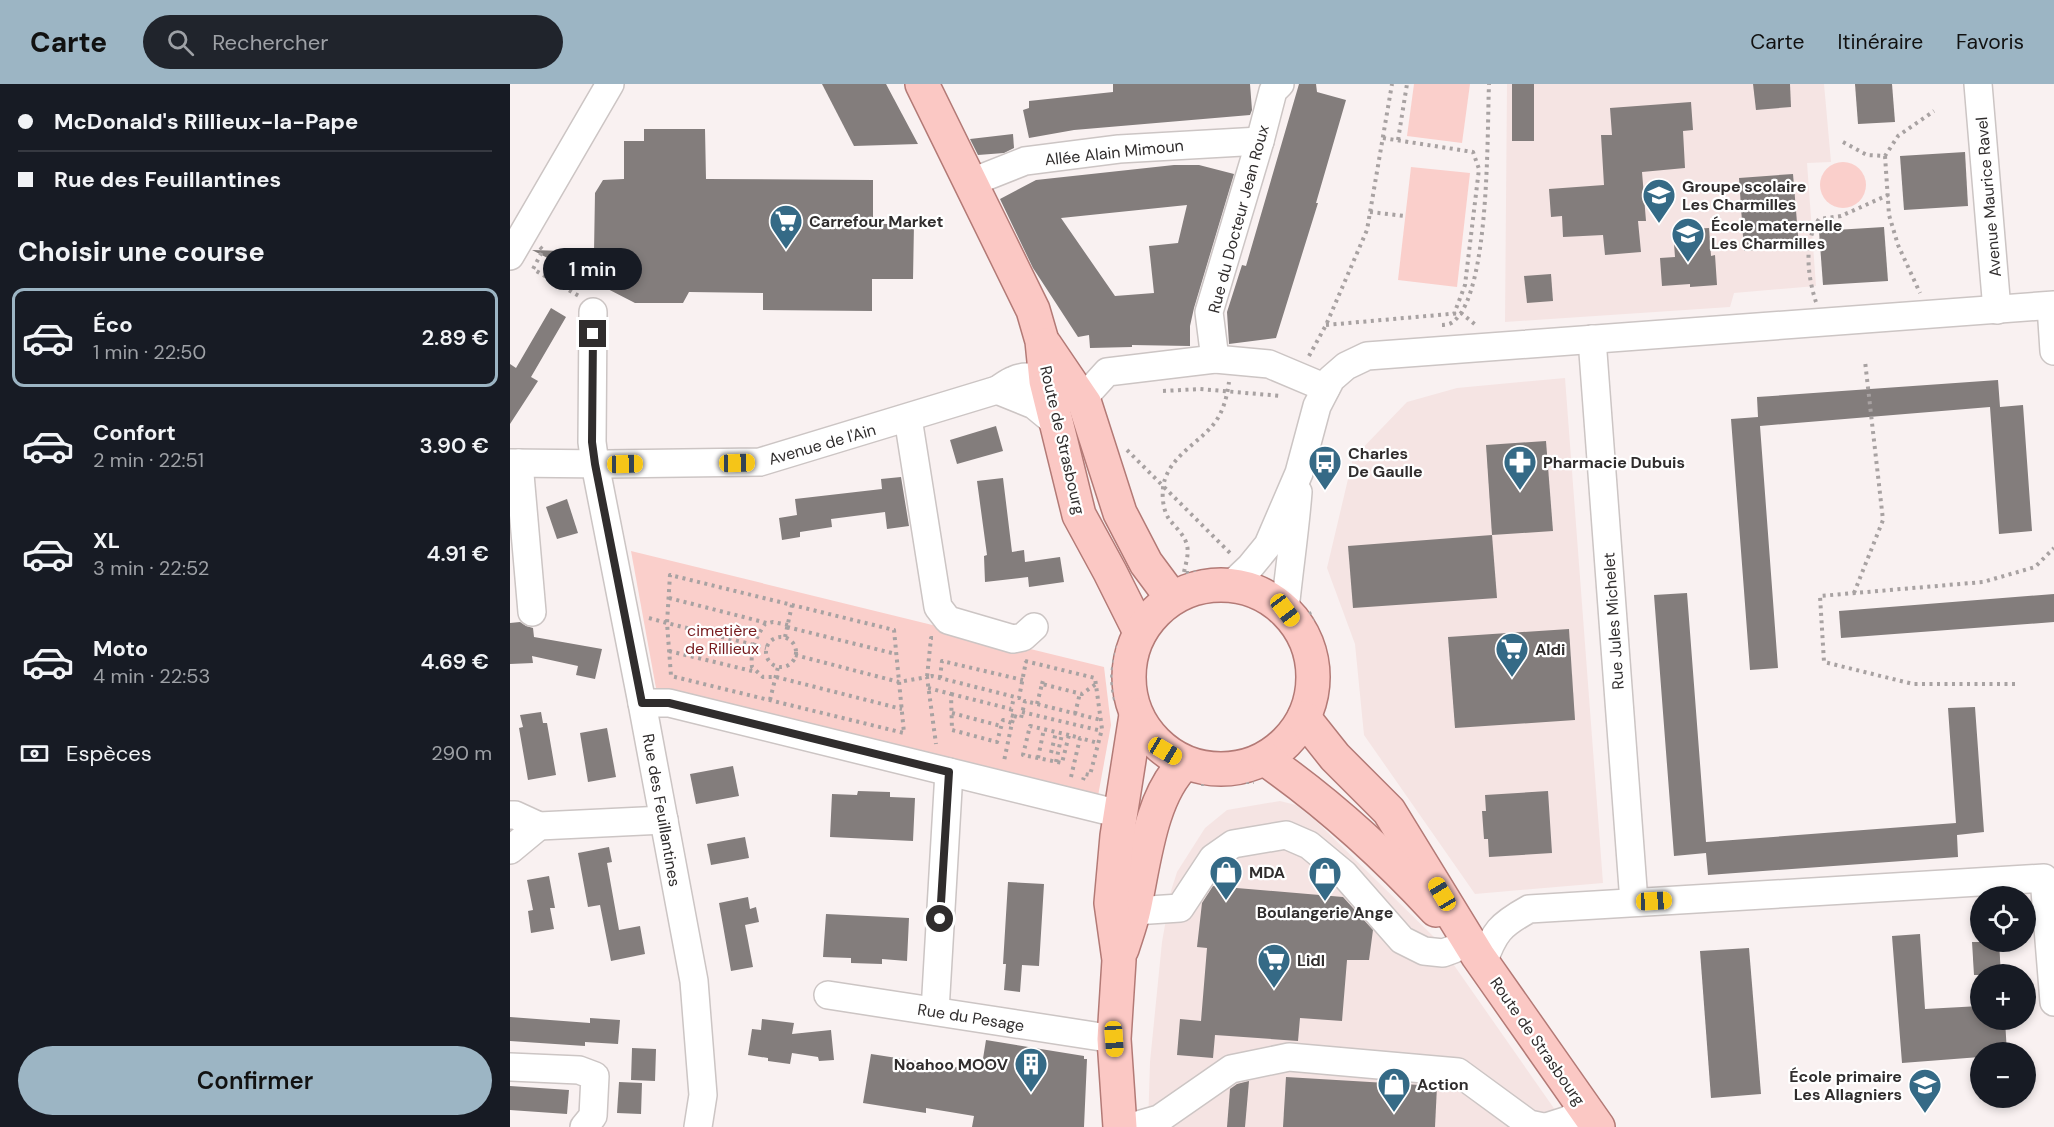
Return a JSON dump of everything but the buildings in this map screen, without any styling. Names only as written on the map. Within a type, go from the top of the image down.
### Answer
[{"type":"main road","name":"Route de Strasbourg","points":[[922,84],[1033,310],[1042,341],[1046,381],[1079,515],[1140,632]]},
{"type":"main road","name":"Route de Strasbourg","points":[[1042,341],[1085,404],[1120,513],[1146,564],[1178,585]]},
{"type":"main road","points":[[1178,585],[1231,585],[1260,593],[1285,610],[1303,633],[1312,661],[1312,690],[1304,718],[1287,742],[1265,759],[1245,767],[1225,770],[1204,769],[1185,763],[1165,751],[1148,735],[1136,715],[1128,687],[1130,659],[1140,632],[1178,585]]},
{"type":"main road","points":[[1120,1127],[1114,1039],[1119,960],[1111,903],[1120,814],[1136,715]]},
{"type":"main road","name":"Route de Strasbourg","points":[[1304,718],[1335,757],[1389,811],[1475,953],[1592,1118]]},
{"type":"main road","name":"Route de Strasbourg","points":[[1265,759],[1309,790],[1361,835],[1475,953]]},
{"type":"main road","points":[[1119,960],[1134,911],[1143,861],[1159,802],[1170,780],[1185,763]]},
{"type":"street","points":[[510,256],[610,84]]},
{"type":"street","name":"Rue du Docteur Jean Roux","points":[[1224,359],[1209,312],[1273,91],[1280,84]]},
{"type":"street","name":"Avenue Maurice Ravel","points":[[1978,84],[1997,310]]},
{"type":"street","name":"Allée Alain Mimoun","points":[[972,182],[1025,161],[1119,149],[1260,141]]},
{"type":"street","points":[[1231,585],[1268,544],[1299,473],[1317,406],[1331,379],[1346,366],[1367,356],[2052,306],[2054,351]]},
{"type":"street","name":"Rue des Feuillantines","points":[[593,312],[592,442],[693,981],[703,1095],[698,1127]]},
{"type":"street","name":"Rue Jules Michelet","points":[[1592,339],[1634,903]]},
{"type":"street","points":[[1085,404],[1087,394],[1107,372],[1224,359],[1269,364],[1326,388]]},
{"type":"street","name":"Avenue de l'Ain","points":[[532,612],[515,463],[760,462],[997,390],[1015,379],[1030,377],[1046,381],[1085,404]]},
{"type":"street","points":[[997,390],[1034,405],[1057,423]]},
{"type":"street","points":[[908,418],[938,607],[948,620],[1013,639],[1023,637],[1034,627]]},
{"type":"street","points":[[1285,610],[1299,473]]},
{"type":"street","points":[[642,703],[669,703],[948,759],[1120,814]]},
{"type":"street","points":[[935,1011],[948,759]]},
{"type":"street","points":[[510,815],[540,826],[664,820]]},
{"type":"street","points":[[510,850],[540,826]]},
{"type":"street","points":[[1134,911],[1180,908],[1213,858],[1233,844],[1286,835],[1309,845],[1344,874],[1402,940],[1424,951],[1443,953],[1454,949],[1475,953],[1513,918],[1529,909],[2044,878],[2054,1002]]},
{"type":"street","name":"Rue du Pesage","points":[[828,995],[1114,1039]]},
{"type":"street","points":[[1131,1127],[1159,1119],[1231,1069],[1289,1057],[1458,1072],[1529,1124],[1545,1127],[1568,1120],[1592,1118]]},
{"type":"street","points":[[510,1067],[579,1070],[595,1076],[592,1116],[584,1127]]},
{"type":"path","points":[[1305,363],[1326,325],[1367,230],[1392,84]]},
{"type":"path","points":[[1398,140],[1407,84]]},
{"type":"path","points":[[1326,325],[1461,313],[1474,286],[1484,222],[1489,84]]},
{"type":"path","points":[[1921,296],[1898,245],[1889,215],[1885,156],[1898,136],[1934,111]]},
{"type":"path","points":[[1383,138],[1473,152],[1479,169],[1465,285],[1454,314]]},
{"type":"path","points":[[1843,142],[1867,155],[1885,156]]},
{"type":"path","points":[[1823,323],[1810,283],[1812,229],[1819,219],[1840,216],[1888,195]]},
{"type":"path","points":[[537,211],[538,246],[543,250],[533,269],[594,306],[593,312]]},
{"type":"path","points":[[1370,212],[1406,216]]},
{"type":"path","points":[[1178,585],[1187,560],[1187,544],[1179,529],[1167,517],[1163,498],[1164,480],[1173,463],[1215,421],[1224,406],[1228,391],[1224,359]]},
{"type":"path","points":[[1854,593],[1884,520],[1865,361]]},
{"type":"path","points":[[1155,391],[1200,389],[1284,396],[1286,390]]},
{"type":"path","points":[[1124,447],[1229,554],[1254,561]]},
{"type":"path","points":[[2015,684],[1913,684],[1824,662],[1820,596],[1983,582],[2035,567],[2054,548]]},
{"type":"path","points":[[670,575],[792,605],[894,630],[904,733],[671,676],[667,623],[670,575]]},
{"type":"path","points":[[669,598],[896,654]]},
{"type":"path","points":[[785,637],[792,605]]},
{"type":"path","points":[[625,616],[643,617],[766,648]]},
{"type":"path","points":[[768,623],[760,632],[751,657],[752,667],[763,677],[776,677],[902,709]]},
{"type":"path","points":[[785,637],[793,643],[795,655],[787,665],[774,665],[767,659],[766,648],[775,638],[785,637]]},
{"type":"path","points":[[942,640],[931,638],[927,677],[935,744],[948,759]]},
{"type":"path","points":[[669,651],[757,672]]},
{"type":"path","points":[[795,655],[899,682],[932,676],[1019,698],[1026,661]]},
{"type":"path","points":[[1016,659],[1095,678],[1102,731],[1090,775],[1085,774],[1084,781],[1060,775]]},
{"type":"path","points":[[940,678],[942,661],[1023,680]]},
{"type":"path","points":[[770,700],[778,666]]},
{"type":"path","points":[[1038,704],[1044,677]]},
{"type":"path","points":[[1042,684],[1080,693],[1096,684]]},
{"type":"path","points":[[928,688],[1011,709]]},
{"type":"path","points":[[1075,714],[1080,693]]},
{"type":"path","points":[[951,694],[952,730],[997,741],[1003,720],[1012,723]]},
{"type":"path","points":[[1014,697],[1010,715],[1021,718],[1025,701],[1101,720]]},
{"type":"path","points":[[1022,712],[1102,731]]},
{"type":"path","points":[[952,713],[1001,726]]},
{"type":"path","points":[[1014,716],[1004,761],[1015,764]]},
{"type":"path","points":[[1069,735],[1062,763],[1023,755],[1030,726],[1069,735],[1098,743]]},
{"type":"path","points":[[1038,758],[1044,729]]},
{"type":"path","points":[[1051,753],[1056,732]]},
{"type":"path","points":[[1056,762],[1062,734]]},
{"type":"path","points":[[1071,777],[1080,738]]},
{"type":"shaded area","name":"Groupe scolaire Les Charmilles","points":[[1507,84],[1824,84],[1831,162],[1807,163],[1816,286],[1734,293],[1730,307],[1505,322]]},
{"type":"shaded area","points":[[1565,378],[1603,883],[1475,894],[1364,735],[1355,644],[1327,568],[1353,458],[1407,402],[1457,388]]},
{"type":"shaded area","points":[[1280,801],[1296,805],[1315,820],[1435,938],[1567,1127],[1148,1127],[1150,1062],[1162,942],[1171,891],[1177,872],[1205,828],[1227,810]]},
{"type":"green space","points":[[1414,84],[1470,84],[1462,143],[1407,136]]},
{"type":"green space","points":[[1843,162],[1852,163],[1860,168],[1865,176],[1865,194],[1860,202],[1852,207],[1843,208],[1834,207],[1826,202],[1821,194],[1820,185],[1821,176],[1826,168],[1834,163]]},
{"type":"green space","points":[[1411,167],[1470,173],[1457,287],[1398,280]]},
{"type":"green space","name":"cimetière de Rillieux","points":[[631,551],[1104,667],[1111,725],[1098,796],[656,688]]},
{"type":"place","name":"Groupe scolaire Les Charmilles","points":[[1659,224]]},
{"type":"place","name":"Carrefour Market","points":[[786,250]]},
{"type":"place","name":"École maternelle Les Charmilles","points":[[1688,263]]},
{"type":"place","name":"Charles De Gaulle","points":[[1325,491]]},
{"type":"place","name":"Pharmacie Dubuis","points":[[1520,491]]},
{"type":"place","name":"Aldi","points":[[1512,678]]},
{"type":"place","name":"MDA","points":[[1226,901]]},
{"type":"place","name":"Boulangerie Ange","points":[[1325,902]]},
{"type":"place","name":"Lidl","points":[[1274,989]]},
{"type":"place","name":"Noahoo MOOV","points":[[1031,1093]]},
{"type":"place","name":"Action","points":[[1394,1113]]},
{"type":"place","name":"École primaire Les Allagniers","points":[[1925,1114]]},
{"type":"route","points":[[593,334],[592,442],[597,480],[642,703],[669,703],[949,772],[940,919]]}]
